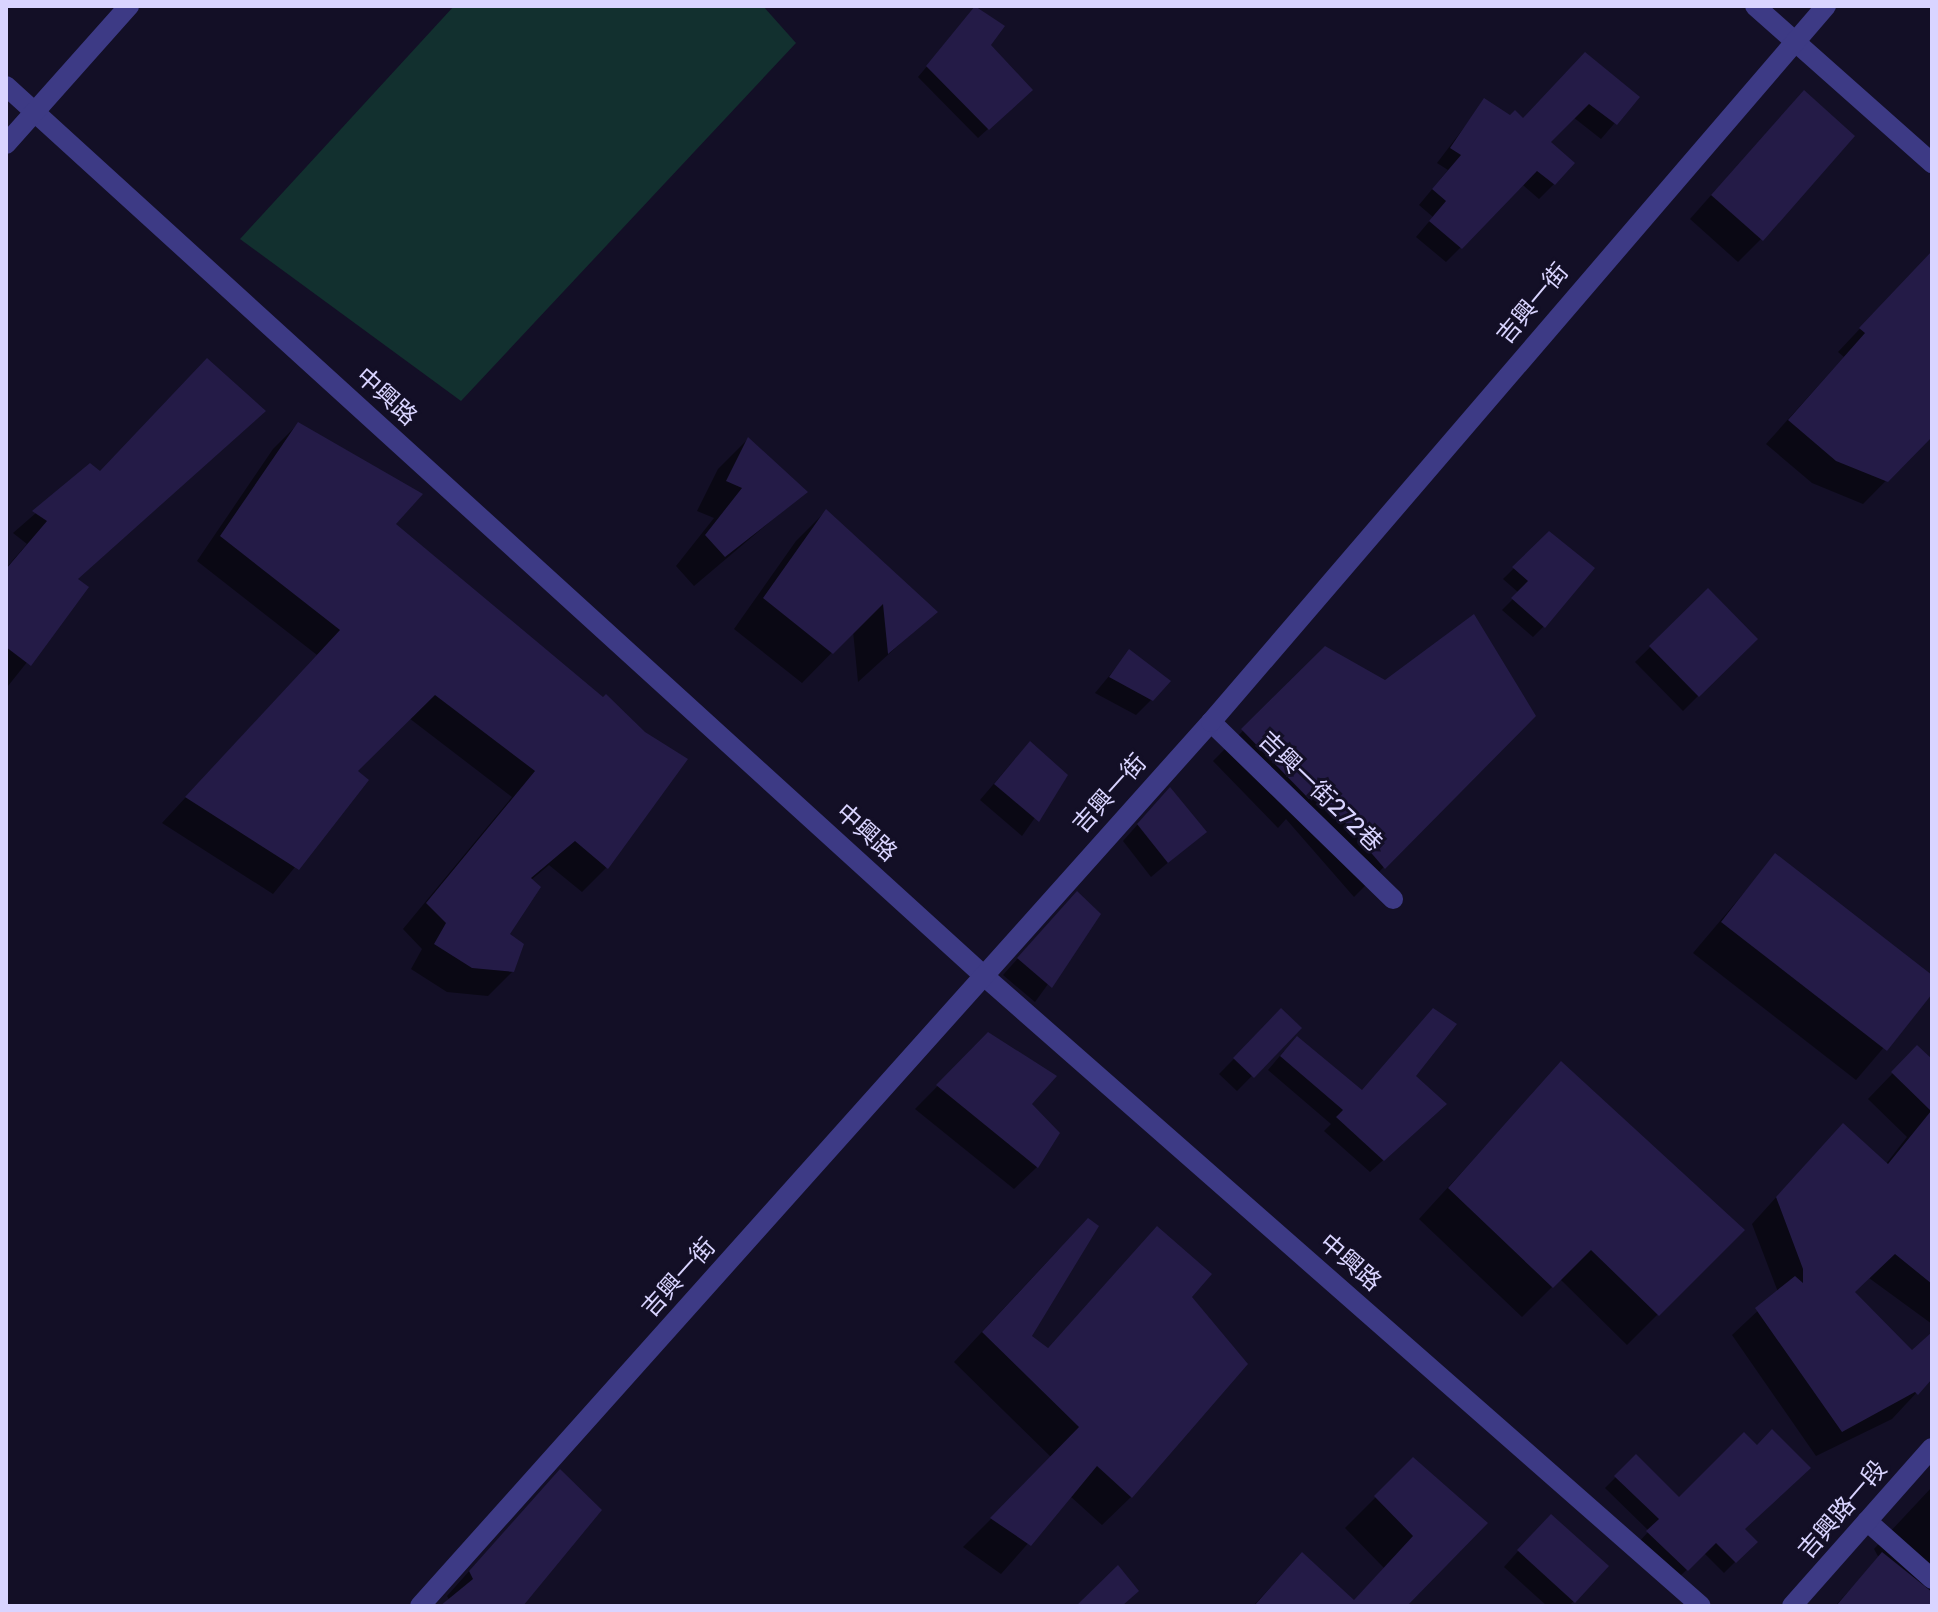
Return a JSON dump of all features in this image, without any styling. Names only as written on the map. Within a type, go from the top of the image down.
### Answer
[{"type":"street","points":[[6,144],[129,6]]},
{"type":"street","points":[[1755,6],[1932,163]]},
{"type":"street","name":"吉興一街","points":[[420,1606],[1211,722],[1793,40],[1826,6]]},
{"type":"street","name":"中興路","points":[[6,86],[984,976],[1701,1606]]},
{"type":"street","name":"吉興一街272巷","points":[[1211,722],[1393,899]]},
{"type":"street","name":"吉興路一段","points":[[1792,1606],[1932,1448]]},
{"type":"street","points":[[1867,1521],[1932,1579]]},
{"type":"green space","points":[[454,6],[763,6],[796,43],[461,401],[240,239]]},
{"type":"building","points":[[975,6],[1005,26],[991,45],[1033,90],[989,130],[926,66]]},
{"type":"building","points":[[1585,52],[1640,97],[1617,125],[1589,104],[1551,142],[1575,163],[1555,185],[1537,171],[1462,249],[1429,221],[1446,201],[1432,189],[1461,155],[1450,148],[1484,98],[1510,115],[1515,110],[1523,118]]},
{"type":"building","points":[[1804,90],[1855,136],[1763,241],[1711,195]]},
{"type":"building","points":[[1932,251],[1932,437],[1888,482],[1836,461],[1788,420],[1865,333],[1859,328]]},
{"type":"building","points":[[207,358],[266,411],[78,579],[89,587],[31,666],[6,647],[6,569],[47,521],[32,511],[90,463],[100,471]]},
{"type":"building","points":[[298,422],[423,494],[396,524],[603,697],[606,694],[645,732],[688,759],[608,869],[575,841],[531,878],[541,887],[510,934],[524,944],[514,972],[472,968],[434,944],[446,923],[426,903],[535,771],[435,695],[358,771],[369,780],[299,870],[185,797],[340,630],[220,536]]},
{"type":"building","points":[[748,437],[808,492],[725,557],[705,535],[742,488],[726,481]]},
{"type":"building","points":[[826,509],[938,612],[888,654],[883,604],[833,654],[763,598]]},
{"type":"building","points":[[1549,531],[1595,568],[1545,628],[1511,598],[1528,581],[1512,567]]},
{"type":"building","points":[[1708,588],[1758,639],[1699,697],[1649,646]]},
{"type":"building","points":[[1474,614],[1536,716],[1385,869],[1318,791],[1309,799],[1241,729],[1325,646],[1385,680]]},
{"type":"building","points":[[1129,649],[1171,681],[1153,701],[1109,677]]},
{"type":"building","points":[[1030,741],[1068,775],[1039,822],[994,784]]},
{"type":"building","points":[[1170,787],[1207,832],[1168,863],[1137,824]]},
{"type":"building","points":[[1775,853],[1932,975],[1932,994],[1887,1051],[1721,922]]},
{"type":"building","points":[[1077,891],[1101,914],[1052,988],[1017,958]]},
{"type":"building","points":[[1281,1008],[1302,1028],[1254,1078],[1233,1058]]},
{"type":"building","points":[[1433,1008],[1457,1024],[1416,1076],[1447,1104],[1384,1161],[1336,1117],[1343,1110],[1280,1056],[1297,1036],[1362,1090]]},
{"type":"building","points":[[988,1032],[1057,1076],[1032,1104],[1060,1133],[1038,1168],[936,1085]]},
{"type":"building","points":[[1917,1045],[1932,1059],[1932,1284],[1895,1254],[1855,1292],[1912,1350],[1932,1332],[1932,1379],[1918,1395],[1915,1392],[1842,1432],[1755,1308],[1795,1276],[1803,1283],[1803,1269],[1776,1197],[1843,1123],[1888,1164],[1931,1111],[1891,1072]]},
{"type":"building","points":[[1561,1061],[1745,1230],[1659,1316],[1591,1250],[1553,1288],[1448,1188]]},
{"type":"building","points":[[1088,1218],[1099,1226],[1032,1336],[1048,1348],[1157,1226],[1212,1274],[1192,1297],[1248,1364],[1132,1498],[1097,1466],[1031,1546],[990,1518],[1079,1427],[982,1332]]},
{"type":"building","points":[[1772,1429],[1811,1468],[1745,1529],[1758,1542],[1736,1563],[1716,1543],[1688,1571],[1646,1531],[1659,1519],[1614,1476],[1636,1454],[1679,1497],[1744,1432],[1757,1445]]},
{"type":"building","points":[[1413,1457],[1488,1523],[1407,1606],[1254,1606],[1302,1552],[1354,1600],[1413,1536],[1374,1496]]},
{"type":"building","points":[[560,1469],[602,1510],[523,1606],[440,1606],[473,1579],[469,1571]]},
{"type":"building","points":[[1551,1514],[1609,1566],[1575,1603],[1517,1550]]},
{"type":"building","points":[[1882,1552],[1932,1592],[1932,1606],[1836,1606]]},
{"type":"building","points":[[1118,1565],[1139,1591],[1122,1606],[1076,1606]]}]
